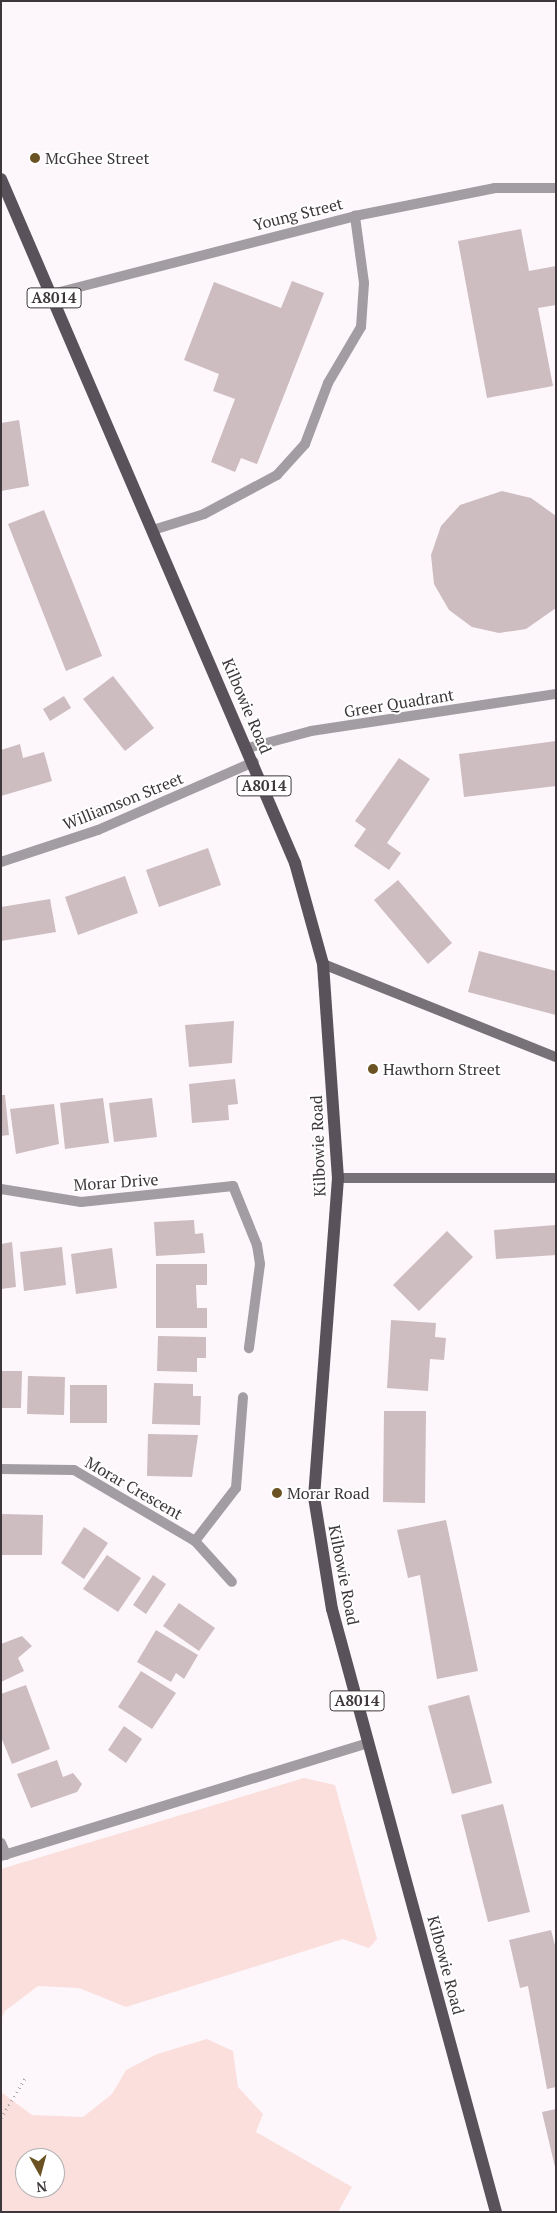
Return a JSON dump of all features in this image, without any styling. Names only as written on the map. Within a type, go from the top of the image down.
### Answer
[{"type":"main road","name":"Kilbowie Road","points":[[1,179],[254,762],[295,863],[323,964],[338,1178],[314,1497],[332,1609],[496,2212]]},
{"type":"street","name":"Young Street","points":[[52,294],[355,216],[495,188],[556,188]]},
{"type":"street","points":[[153,530],[204,514],[277,475],[304,444],[328,383],[361,327],[364,283],[355,216]]},
{"type":"street","name":"Greer Quadrant","points":[[248,748],[311,731],[556,694]]},
{"type":"street","name":"Williamson Street","points":[[1,862],[98,830],[254,762]]},
{"type":"street","points":[[323,964],[556,1056]]},
{"type":"street","points":[[338,1178],[556,1178]]},
{"type":"street","name":"Morar Drive","points":[[1,1189],[81,1202],[233,1186],[258,1245],[260,1264],[249,1348]]},
{"type":"street","points":[[195,1541],[236,1488],[243,1397]]},
{"type":"street","name":"Morar Crescent","points":[[1,1470],[74,1470],[195,1541],[232,1582]]},
{"type":"street","points":[[1,1843],[3,1855],[369,1744]]},
{"type":"path","points":[[1,2118],[27,2075]]},
{"type":"shaded area","points":[[304,1778],[335,1785],[377,1939],[369,1948],[343,1939],[126,2007],[79,1988],[38,1986],[5,2011],[1,2020],[1,1869]]},
{"type":"shaded area","points":[[207,2039],[233,2051],[238,2087],[263,2114],[256,2132],[352,2187],[338,2212],[1,2212],[1,2092],[32,2115],[83,2117],[112,2094],[126,2070],[157,2054]]},
{"type":"building","points":[[521,229],[529,271],[556,266],[556,305],[538,308],[553,386],[487,398],[458,241]]},
{"type":"building","points":[[292,281],[324,293],[257,464],[241,458],[235,472],[211,462],[235,399],[213,391],[219,374],[184,360],[214,282],[281,308]]},
{"type":"building","points":[[19,420],[29,486],[1,491],[1,423]]},
{"type":"building","points":[[502,491],[531,498],[556,516],[556,608],[526,629],[499,633],[472,627],[449,610],[434,584],[431,555],[441,526],[460,505]]},
{"type":"building","points":[[44,510],[102,656],[66,671],[8,524]]},
{"type":"building","points":[[113,676],[154,728],[125,751],[83,699]]},
{"type":"building","points":[[64,696],[71,708],[50,721],[43,709]]},
{"type":"building","points":[[556,741],[556,786],[464,797],[459,754]]},
{"type":"building","points":[[20,744],[23,758],[44,752],[52,781],[1,796],[1,750]]},
{"type":"building","points":[[399,758],[430,779],[387,843],[401,853],[389,870],[354,846],[366,829],[355,821]]},
{"type":"building","points":[[208,848],[221,885],[159,907],[146,870]]},
{"type":"building","points":[[125,876],[138,913],[78,935],[65,897]]},
{"type":"building","points":[[398,880],[452,943],[428,964],[374,900]]},
{"type":"building","points":[[50,899],[56,932],[1,941],[1,907]]},
{"type":"building","points":[[479,951],[556,971],[556,1015],[468,992]]},
{"type":"building","points":[[234,1021],[232,1063],[189,1067],[185,1025]]},
{"type":"building","points":[[235,1079],[238,1104],[228,1105],[229,1120],[192,1123],[189,1084]]},
{"type":"building","points":[[1,1095],[5,1095],[9,1135],[1,1136]]},
{"type":"building","points":[[103,1098],[109,1143],[65,1149],[60,1103]]},
{"type":"building","points":[[152,1098],[157,1137],[114,1142],[109,1103]]},
{"type":"building","points":[[54,1104],[59,1144],[16,1154],[10,1109]]},
{"type":"building","points":[[194,1220],[195,1234],[203,1233],[205,1253],[156,1256],[154,1222]]},
{"type":"building","points":[[556,1225],[556,1255],[496,1259],[494,1230]]},
{"type":"building","points":[[447,1231],[473,1257],[419,1311],[393,1285]]},
{"type":"building","points":[[12,1242],[16,1287],[1,1289],[1,1244]]},
{"type":"building","points":[[62,1247],[66,1285],[24,1291],[20,1252]]},
{"type":"building","points":[[112,1248],[117,1288],[76,1294],[71,1254]]},
{"type":"building","points":[[156,1264],[207,1264],[207,1285],[196,1285],[197,1308],[207,1308],[207,1328],[156,1328]]},
{"type":"building","points":[[391,1320],[436,1323],[435,1337],[446,1338],[444,1360],[430,1359],[428,1391],[387,1388]]},
{"type":"building","points":[[158,1336],[206,1337],[206,1358],[197,1358],[197,1372],[157,1371]]},
{"type":"building","points":[[1,1371],[22,1371],[21,1408],[1,1408]]},
{"type":"building","points":[[28,1376],[65,1377],[64,1415],[27,1414]]},
{"type":"building","points":[[154,1383],[193,1384],[193,1396],[201,1396],[200,1425],[152,1424]]},
{"type":"building","points":[[70,1385],[107,1385],[107,1423],[70,1423]]},
{"type":"building","points":[[384,1411],[426,1411],[425,1503],[383,1502]]},
{"type":"building","points":[[148,1434],[198,1435],[192,1477],[147,1476]]},
{"type":"building","points":[[1,1514],[43,1515],[42,1555],[1,1555]]},
{"type":"building","points":[[446,1520],[478,1671],[437,1679],[420,1575],[408,1578],[397,1530]]},
{"type":"building","points":[[84,1527],[108,1543],[84,1579],[61,1563]]},
{"type":"building","points":[[107,1555],[141,1578],[118,1612],[83,1589]]},
{"type":"building","points":[[153,1575],[166,1584],[146,1614],[133,1605]]},
{"type":"building","points":[[179,1603],[215,1628],[199,1651],[163,1626]]},
{"type":"building","points":[[156,1630],[198,1655],[184,1679],[176,1673],[171,1682],[137,1662]]},
{"type":"building","points":[[22,1636],[32,1646],[18,1658],[24,1671],[1,1682],[1,1644]]},
{"type":"building","points":[[141,1671],[176,1693],[152,1729],[118,1707]]},
{"type":"building","points":[[26,1685],[50,1749],[12,1764],[1,1737],[1,1694]]},
{"type":"building","points":[[469,1695],[492,1783],[452,1794],[428,1706]]},
{"type":"building","points":[[124,1726],[142,1739],[126,1763],[108,1750]]},
{"type":"building","points":[[57,1760],[63,1777],[73,1773],[82,1784],[77,1792],[31,1808],[17,1774]]},
{"type":"building","points":[[503,1804],[530,1912],[488,1922],[461,1815]]},
{"type":"building","points":[[551,1930],[556,1949],[556,2087],[547,2089],[528,1986],[520,1988],[509,1940]]},
{"type":"building","points":[[556,2109],[556,2167],[555,2167],[542,2112]]},
{"type":"place","name":"McGhee Street","points":[[35,158]]},
{"type":"place","name":"Hawthorn Street","points":[[373,1069]]},
{"type":"place","name":"Morar Road","points":[[277,1493]]}]
